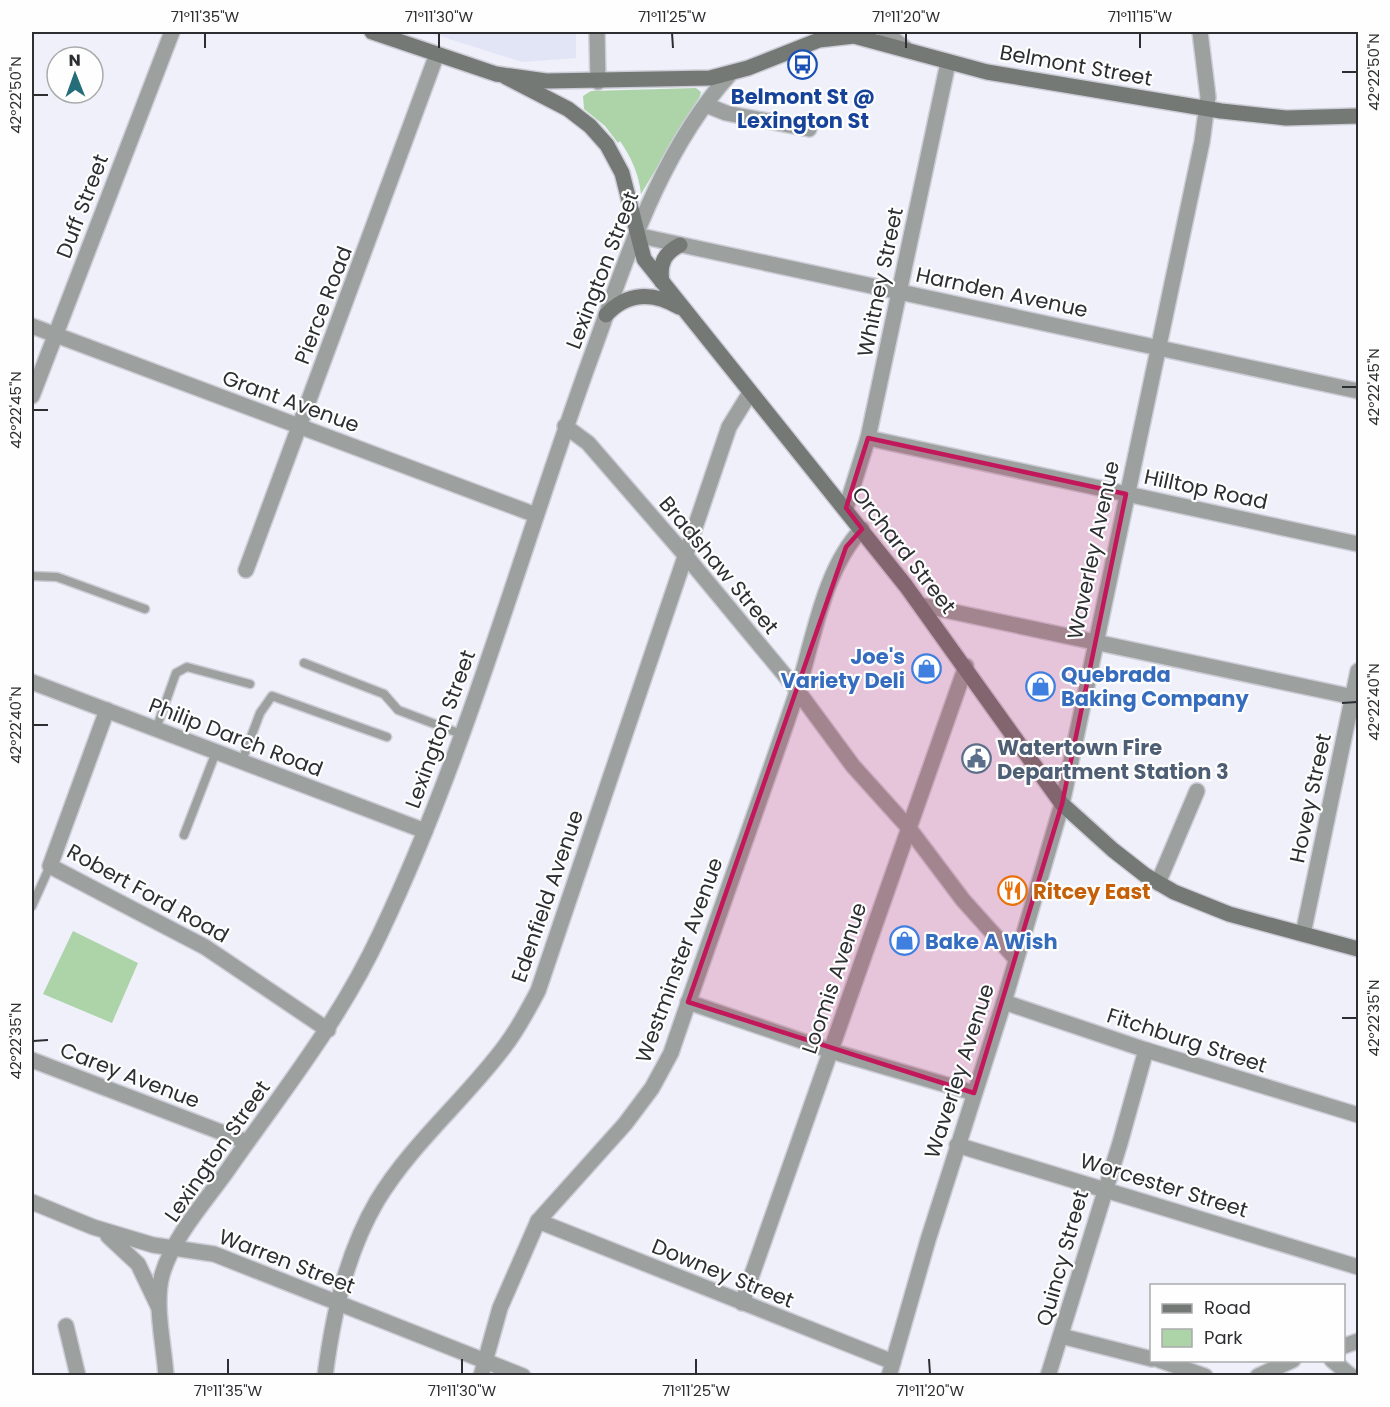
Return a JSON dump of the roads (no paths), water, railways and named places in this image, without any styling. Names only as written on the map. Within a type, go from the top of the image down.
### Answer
[{"type":"main road","name":"Belmont Street","points":[[373,32],[506,77],[536,81],[598,82],[701,79],[731,73],[819,40],[842,34],[859,34],[948,63],[1026,79],[1207,108],[1286,118],[1359,116]]},
{"type":"main road","name":"Orchard Street","points":[[506,77],[568,109],[602,138],[622,173],[642,256],[681,308],[846,508],[921,605],[1062,804],[1113,850],[1158,883],[1199,904],[1359,949]]},
{"type":"main road","points":[[662,282],[663,260],[671,249],[680,245]]},
{"type":"main road","points":[[606,315],[618,304],[637,296],[661,298],[681,308]]},
{"type":"street","name":"Duff Street","points":[[32,396],[172,32]]},
{"type":"street","points":[[597,32],[598,82]]},
{"type":"street","points":[[789,51],[815,32]]},
{"type":"street","points":[[885,32],[906,49]]},
{"type":"street","name":"Waverley Avenue","points":[[891,1369],[957,1145],[1004,1002],[1062,804],[1207,108],[1208,83],[1200,32]]},
{"type":"street","name":"Pierce Road","points":[[246,570],[437,54]]},
{"type":"street","name":"Whitney Street","points":[[846,508],[868,438],[948,63]]},
{"type":"street","name":"Lexington Street","points":[[166,1376],[161,1312],[162,1276],[175,1248],[247,1142],[328,1030],[371,954],[425,831],[461,734],[565,426],[636,235],[668,166],[706,105],[731,73]]},
{"type":"street","points":[[706,105],[726,113],[809,129]]},
{"type":"street","name":"Harnden Avenue","points":[[636,235],[1359,391]]},
{"type":"street","name":"Grant Avenue","points":[[32,326],[536,515]]},
{"type":"street","name":"Edenfield Avenue","points":[[325,1376],[338,1302],[360,1233],[378,1201],[434,1126],[504,1047],[538,991],[729,428],[738,409],[750,393]]},
{"type":"street","name":"Bradshaw Street","points":[[565,426],[588,443],[686,556],[797,690],[853,765],[908,827],[963,900],[1016,959]]},
{"type":"street","name":"Hilltop Road","points":[[868,438],[1359,544]]},
{"type":"street","name":"Westminster Avenue","points":[[482,1368],[500,1308],[538,1221],[625,1124],[652,1088],[671,1053],[797,690],[827,593],[846,547],[862,529]]},
{"type":"street","points":[[921,605],[1355,698]]},
{"type":"street","name":"Loomis Avenue","points":[[742,1303],[966,666]]},
{"type":"street","name":"Hovey Street","points":[[1303,934],[1359,671]]},
{"type":"street","name":"Philip Darch Road","points":[[32,682],[425,831]]},
{"type":"street","name":"Robert Ford Road","points":[[107,710],[50,866],[205,947],[328,1030]]},
{"type":"street","points":[[1158,883],[1197,791]]},
{"type":"street","points":[[688,1002],[831,1051],[974,1093]]},
{"type":"street","name":"Fitchburg Street","points":[[1004,1002],[1146,1050],[1359,1114]]},
{"type":"street","name":"Quincy Street","points":[[1048,1376],[1104,1188],[1120,1143],[1146,1050]]},
{"type":"street","name":"Carey Avenue","points":[[32,1059],[247,1142]]},
{"type":"street","name":"Worcester Street","points":[[957,1145],[1359,1267]]},
{"type":"street","name":"Warren Street","points":[[32,1202],[93,1227],[153,1245],[208,1252],[338,1302],[482,1368],[523,1376]]},
{"type":"street","name":"Downey Street","points":[[538,1221],[742,1303],[891,1369]]},
{"type":"street","points":[[93,1227],[134,1258],[142,1269],[161,1312]]},
{"type":"street","points":[[66,1326],[78,1376]]},
{"type":"street","points":[[1061,1336],[1150,1358]]},
{"type":"street","points":[[1165,1362],[1205,1376]]},
{"type":"street","points":[[1258,1376],[1289,1362]]},
{"type":"street","points":[[1334,1362],[1351,1376]]},
{"type":"lane","points":[[32,576],[57,577],[145,609]]},
{"type":"lane","points":[[304,663],[384,694],[398,710],[461,734]]},
{"type":"lane","points":[[156,729],[176,673],[187,667],[250,684]]},
{"type":"lane","points":[[242,761],[260,713],[272,696],[387,737]]},
{"type":"lane","points":[[184,835],[216,752]]},
{"type":"lane","points":[[32,906],[50,866]]},
{"type":"place","name":"Belmont St @ Lexington St","points":[[803,65]]},
{"type":"place","name":"Joe's Variety Deli","points":[[926,668]]},
{"type":"place","name":"Quebrada Baking Company","points":[[1040,686]]},
{"type":"place","name":"Watertown Fire Department Station 3","points":[[976,759]]},
{"type":"place","name":"Ritcey East","points":[[1012,891]]},
{"type":"place","name":"Bake A Wish","points":[[904,941]]}]
